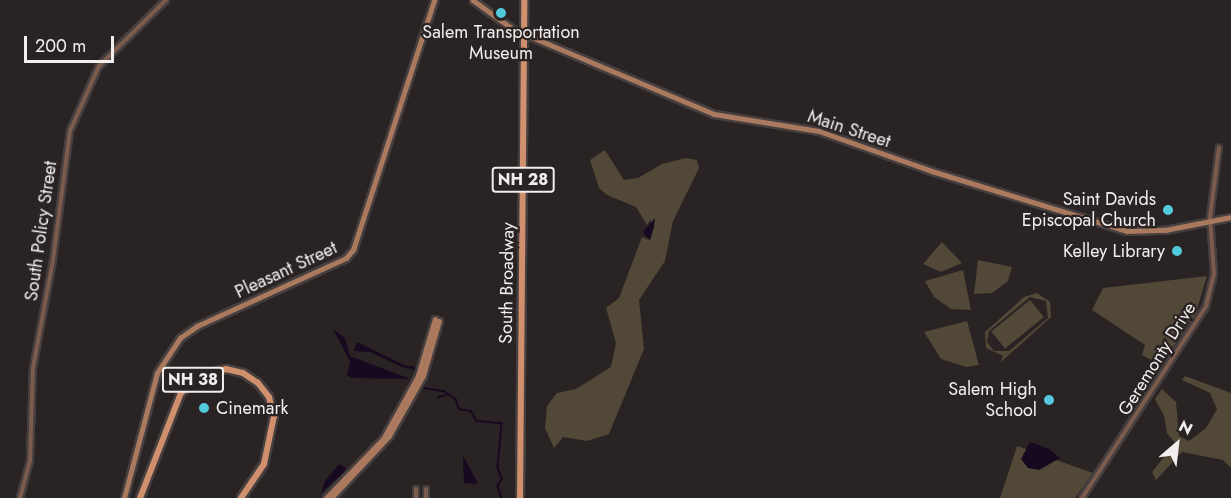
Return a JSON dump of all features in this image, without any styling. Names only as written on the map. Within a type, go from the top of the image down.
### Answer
[{"type":"main road","name":"Pleasant Street","points":[[124,498],[157,373],[180,338],[197,326],[346,258],[353,250],[434,0]]},
{"type":"main road","name":"Main Street","points":[[473,0],[524,33],[709,112],[819,131],[1116,228],[1151,232],[1231,217]]},
{"type":"main road","name":"NH 28","points":[[524,0],[524,33]]},
{"type":"main road","name":"South Broadway","points":[[520,498],[524,33]]},
{"type":"main road","points":[[329,498],[384,437],[418,376],[437,320]]},
{"type":"main road","name":"NH 38","points":[[140,498],[182,393],[196,378],[222,369],[239,372],[258,383],[273,412],[262,467],[241,498]]},
{"type":"street","name":"South Policy Street","points":[[20,498],[30,460],[34,357],[52,267],[64,156],[73,121],[104,61],[166,0]]},
{"type":"street","name":"Geremonty Drive","points":[[1082,498],[1202,315],[1213,279],[1210,222],[1219,148]]},
{"type":"street","points":[[416,489],[416,498]]},
{"type":"street","points":[[426,489],[426,498]]},
{"type":"shaded area","points":[[605,150],[624,180],[638,178],[662,164],[686,158],[697,160],[699,168],[673,221],[665,261],[639,300],[644,349],[609,434],[587,441],[563,437],[554,448],[545,428],[547,406],[557,393],[576,389],[611,367],[616,343],[606,308],[619,298],[642,237],[649,240],[651,219],[647,225],[636,207],[607,195],[599,188],[590,160]]},
{"type":"shaded area","points":[[655,218],[654,227],[650,240],[643,232]]},
{"type":"shaded area","points":[[942,242],[962,263],[941,272],[923,264]]},
{"type":"shaded area","points":[[978,260],[1012,267],[1008,281],[992,293],[974,294]]},
{"type":"shaded area","points":[[963,270],[971,310],[951,309],[934,297],[925,281]]},
{"type":"shaded area","points":[[1207,276],[1196,313],[1161,366],[1142,355],[1145,345],[1092,310],[1103,288]]},
{"type":"shaded area","points":[[1037,293],[1050,302],[1051,317],[1001,362],[1003,356],[986,348],[985,332],[1024,297]],"holes":[[[1030,297],[1046,301],[1048,318],[1009,351],[994,351],[987,342],[989,331]]]},
{"type":"shaded area","points":[[1030,300],[1044,317],[1005,349],[991,331]]},
{"type":"shaded area","points":[[967,321],[979,365],[966,367],[941,359],[924,332]]},
{"type":"shaded area","points":[[333,329],[345,338],[350,356],[410,379],[351,378],[347,375],[350,361]]},
{"type":"shaded area","points":[[357,342],[406,366],[414,366],[415,370],[402,367],[370,352],[354,351]]},
{"type":"shaded area","points":[[1185,376],[1231,393],[1231,468],[1223,460],[1182,452],[1156,480],[1152,472],[1175,443],[1167,433],[1164,416],[1155,399],[1162,389],[1176,402],[1179,436],[1189,441],[1206,428],[1217,409],[1210,393],[1182,380]]},
{"type":"shaded area","points":[[1030,442],[1049,449],[1060,458],[1039,470],[1028,468],[1021,459]]},
{"type":"shaded area","points":[[1017,446],[1093,473],[1075,498],[1000,498]]},
{"type":"shaded area","points":[[463,457],[465,459],[478,484],[464,483]]},
{"type":"shaded area","points":[[339,464],[346,468],[344,472],[321,493],[325,481]]},
{"type":"waterway","points":[[424,388],[444,391],[456,399],[459,409],[471,411],[477,421],[502,423],[498,467],[502,479],[498,486],[502,498]]},
{"type":"waterway","points":[[438,397],[446,395]]},
{"type":"place","name":"Salem Transportation Museum","points":[[501,13]]},
{"type":"place","name":"Saint Davids Episcopal Church","points":[[1168,210]]},
{"type":"place","name":"Kelley Library","points":[[1177,251]]},
{"type":"place","name":"Salem High School","points":[[1049,400]]},
{"type":"place","name":"Cinemark","points":[[204,408]]}]
